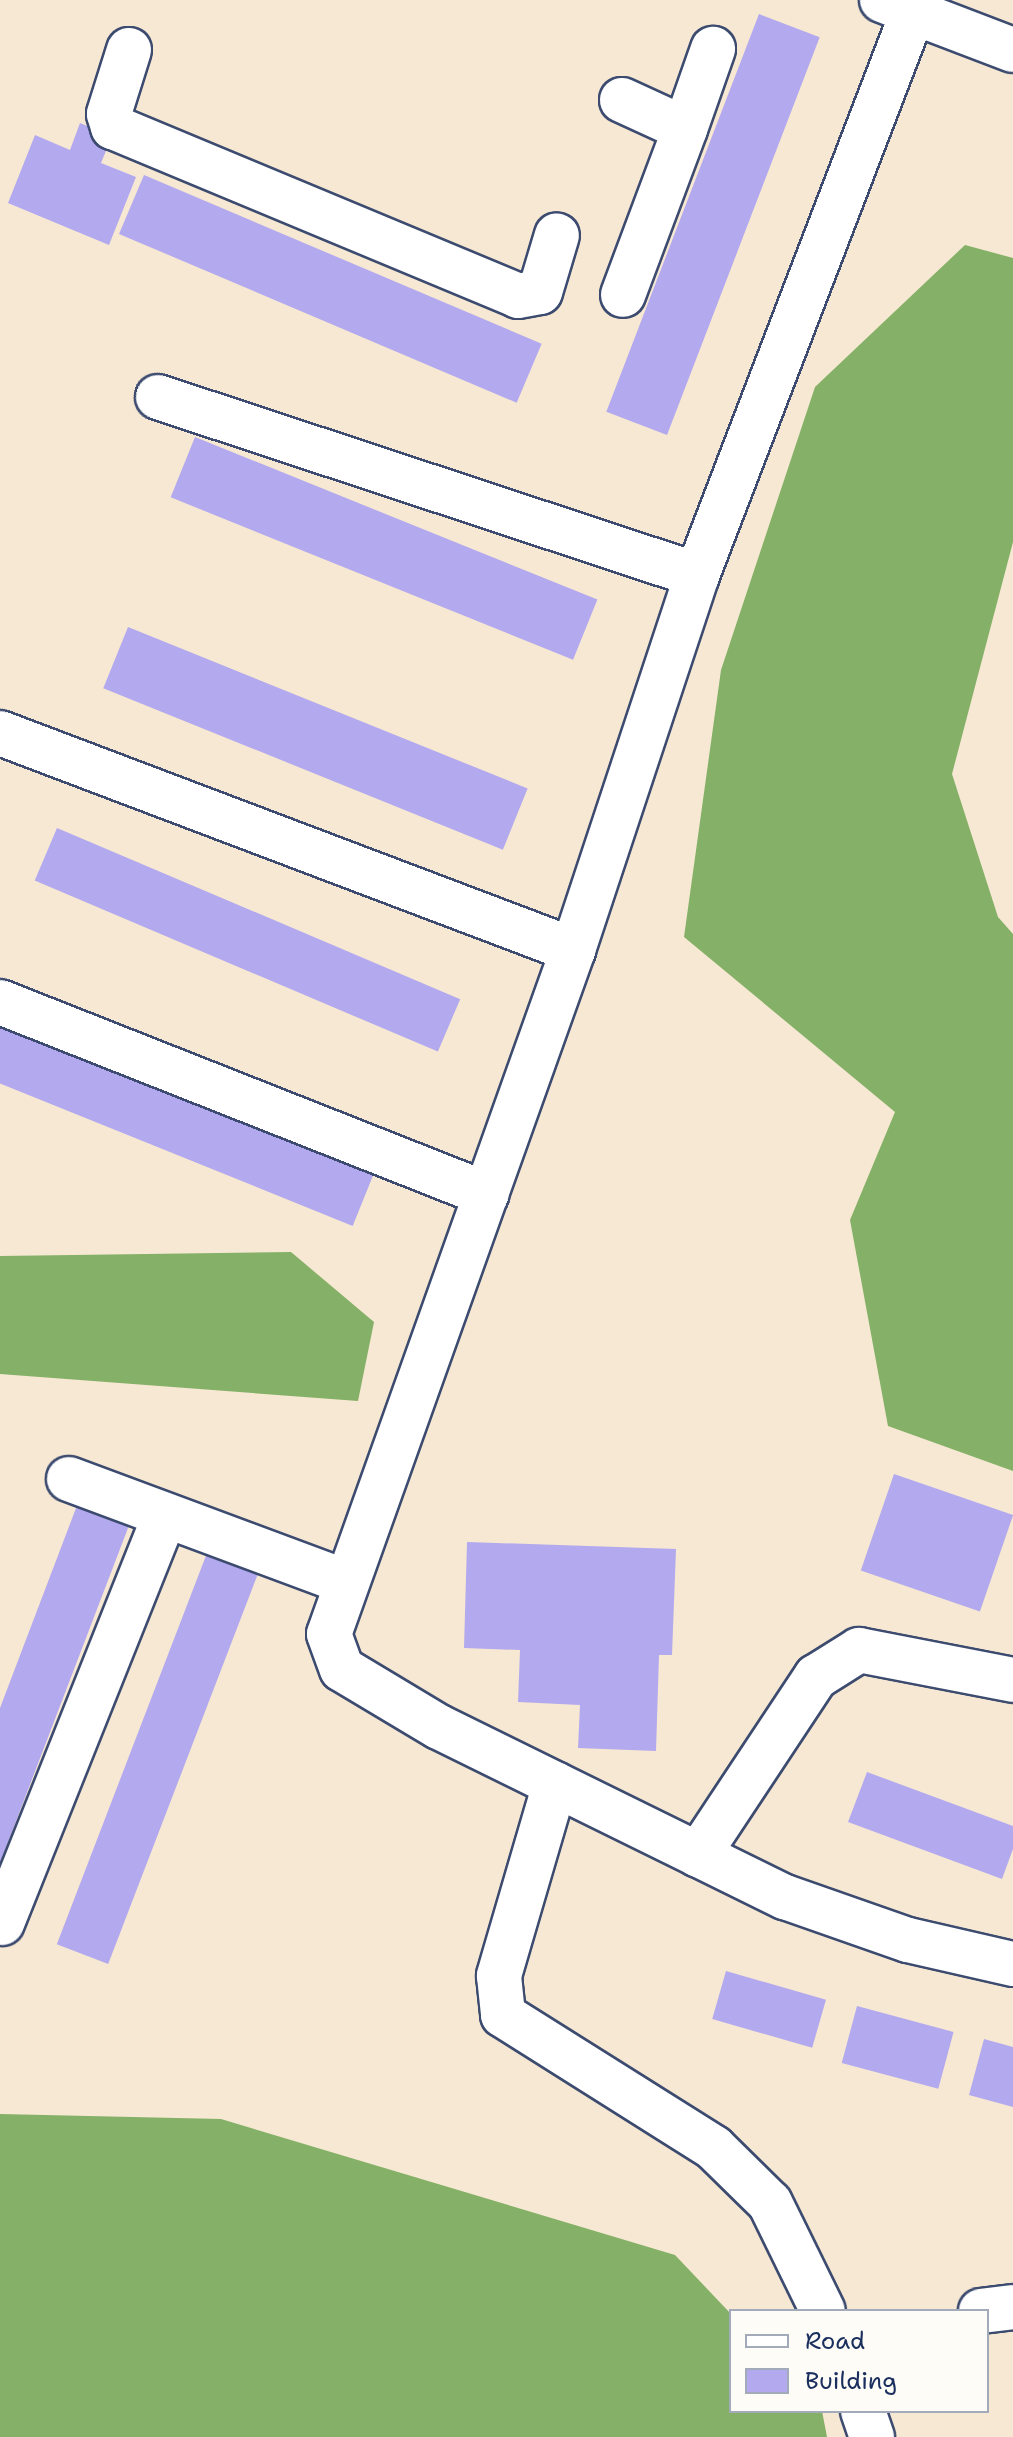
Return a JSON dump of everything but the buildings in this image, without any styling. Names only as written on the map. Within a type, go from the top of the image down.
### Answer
[{"type":"lane","points":[[1013,50],[897,6],[697,575],[573,950],[329,1634],[342,1669],[439,1727],[698,1855],[826,1912],[908,1940],[1013,1964]]},
{"type":"lane","points":[[623,295],[713,49]]},
{"type":"lane","points":[[129,50],[109,114],[113,127],[518,296],[540,292],[557,235]]},
{"type":"lane","points":[[622,100],[685,129]]},
{"type":"lane","points":[[158,397],[697,575]]},
{"type":"lane","points":[[0,733],[573,950]]},
{"type":"lane","points":[[0,1002],[486,1194]]},
{"type":"lane","points":[[69,1479],[346,1582]]},
{"type":"lane","points":[[2,1923],[165,1516]]},
{"type":"lane","points":[[698,1855],[816,1677],[859,1650],[1013,1680]]},
{"type":"lane","points":[[555,1784],[499,1976],[503,2015],[714,2148],[770,2203],[822,2309]]},
{"type":"lane","points":[[989,2310],[1013,2307]]},
{"type":"lane","points":[[864,2413],[872,2437]]},
{"type":"green space","points":[[965,245],[1013,258],[1013,542],[952,774],[998,917],[1013,934],[1013,1471],[888,1426],[850,1220],[895,1112],[684,937],[721,670],[815,387]]},
{"type":"green space","points":[[291,1252],[374,1322],[358,1401],[0,1374],[0,1256]]},
{"type":"green space","points":[[0,2114],[221,2119],[675,2255],[729,2312],[729,2413],[822,2413],[827,2437],[0,2437]]}]
